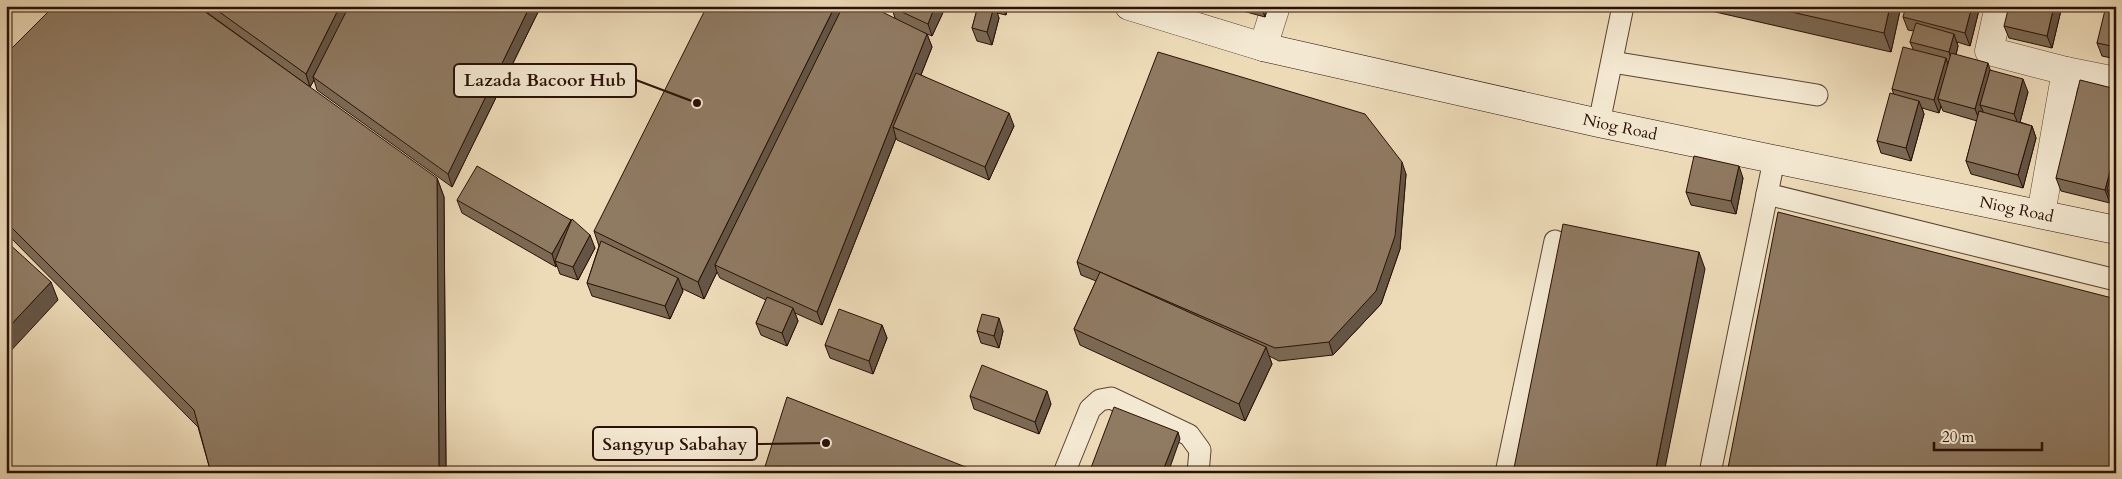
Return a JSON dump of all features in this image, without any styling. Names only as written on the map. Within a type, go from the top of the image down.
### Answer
[{"type":"street","name":"Niog Road","points":[[1129,6],[1263,47],[1599,123],[2116,230]]},
{"type":"street","points":[[1263,47],[1276,6]]},
{"type":"street","points":[[1999,6],[1989,51],[2066,71],[2116,81]]},
{"type":"street","points":[[2041,214],[2066,71]]},
{"type":"lane","points":[[1599,123],[1623,6]]},
{"type":"lane","points":[[1612,62],[1817,95]]},
{"type":"lane","points":[[1710,473],[1774,160]]},
{"type":"lane","points":[[1767,194],[2116,280]]},
{"type":"lane","points":[[1506,473],[1554,242]]},
{"type":"lane","points":[[1064,473],[1090,409],[1100,400],[1111,398],[1189,435],[1200,450],[1198,473]]},
{"type":"building","points":[[54,6],[197,6],[437,178],[439,473],[211,473],[194,410],[6,222],[6,54]]},
{"type":"building","points":[[211,6],[340,6],[306,74]]},
{"type":"building","points":[[349,6],[530,6],[448,174],[313,77]]},
{"type":"building","points":[[707,6],[835,6],[698,282],[594,231]]},
{"type":"building","points":[[843,6],[870,6],[927,34],[817,312],[715,265]]},
{"type":"building","points":[[891,6],[935,6],[928,24]]},
{"type":"building","points":[[978,6],[994,6],[987,32],[972,28]]},
{"type":"building","points":[[1765,6],[1890,6],[1884,33]]},
{"type":"building","points":[[1906,6],[1972,6],[1965,33],[1903,17]]},
{"type":"building","points":[[2009,6],[2054,6],[2047,36],[2004,26]]},
{"type":"building","points":[[2106,6],[2116,6],[2116,47],[2097,43]]},
{"type":"building","points":[[1916,23],[1954,34],[1949,52],[1910,42]]},
{"type":"building","points":[[1903,47],[1946,58],[1934,100],[1892,89]]},
{"type":"building","points":[[1158,52],[1365,114],[1402,162],[1395,236],[1376,291],[1329,342],[1275,348],[1077,262]]},
{"type":"building","points":[[1951,53],[1988,63],[1975,109],[1938,99]]},
{"type":"building","points":[[1990,70],[2023,79],[2014,114],[1980,105]]},
{"type":"building","points":[[916,73],[1009,113],[985,167],[893,127]]},
{"type":"building","points":[[2080,80],[2116,89],[2116,148],[2105,190],[2056,178]]},
{"type":"building","points":[[1890,93],[1919,101],[1906,148],[1877,141]]},
{"type":"building","points":[[1979,111],[2032,126],[2018,175],[1966,161]]},
{"type":"building","points":[[2116,154],[2116,192],[2107,190]]},
{"type":"building","points":[[1694,156],[1739,166],[1731,201],[1686,192]]},
{"type":"building","points":[[477,166],[571,220],[552,254],[457,200]]},
{"type":"building","points":[[1778,212],[2116,299],[2116,473],[1727,473]]},
{"type":"building","points":[[572,219],[590,235],[573,267],[555,261]]},
{"type":"building","points":[[1563,224],[1699,252],[1655,473],[1513,473]]},
{"type":"building","points":[[6,241],[51,282],[6,330]]},
{"type":"building","points":[[601,241],[678,278],[665,306],[587,283]]},
{"type":"building","points":[[1100,272],[1266,347],[1239,404],[1074,329]]},
{"type":"building","points":[[767,297],[793,308],[782,333],[756,323]]},
{"type":"building","points":[[839,309],[882,325],[869,361],[825,345]]},
{"type":"building","points":[[982,314],[999,318],[994,336],[977,331]]},
{"type":"building","points":[[982,365],[1047,391],[1035,422],[970,396]]},
{"type":"building","points":[[787,397],[981,473],[763,473]]},
{"type":"building","points":[[1114,407],[1178,432],[1162,473],[1089,473]]},
{"type":"place","name":"Lazada Bacoor Hub","points":[[697,103]]},
{"type":"place","name":"Sangyup Sabahay","points":[[826,443]]}]
